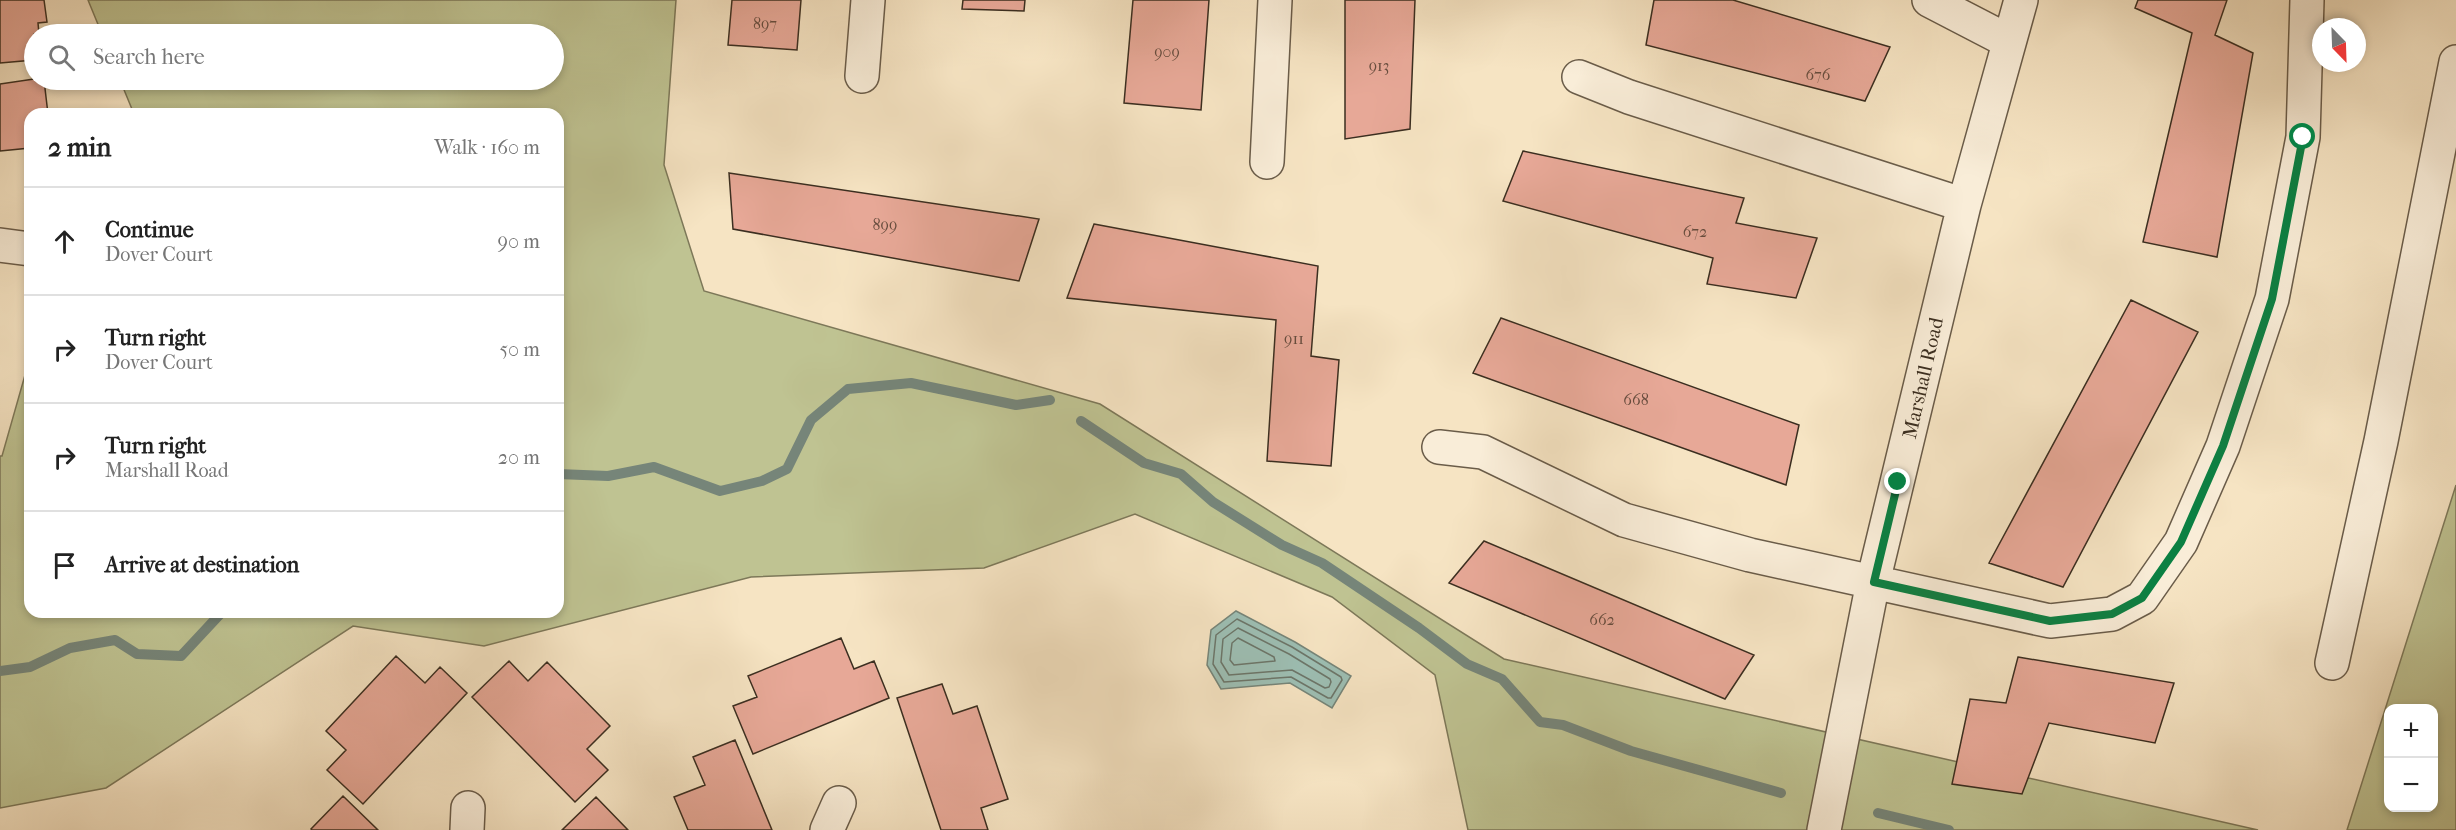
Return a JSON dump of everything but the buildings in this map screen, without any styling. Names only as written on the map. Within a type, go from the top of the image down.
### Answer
[{"type":"street","points":[[862,76],[868,0]]},
{"type":"street","points":[[1268,162],[1275,0]]},
{"type":"street","points":[[1929,0],[2008,41]]},
{"type":"street","name":"Marshall Road","points":[[1824,830],[1874,582],[1964,205],[2021,0]]},
{"type":"street","points":[[1439,447],[1483,452],[1624,520],[1750,555],[2050,621],[2112,614],[2142,598],[2181,542],[2223,446],[2272,299],[2303,137],[2307,0]]},
{"type":"street","points":[[2332,663],[2381,441],[2456,62]]},
{"type":"street","points":[[1579,77],[1629,97],[1964,205]]},
{"type":"street","points":[[0,245],[24,248]]},
{"type":"green space","points":[[88,0],[676,0],[664,165],[704,291],[1100,404],[1504,659],[2258,830],[1468,830],[1435,675],[1332,597],[1135,514],[984,568],[751,577],[484,646],[353,626],[106,788],[0,808],[0,456],[2,456],[24,379],[24,618],[564,618],[564,108],[132,108],[124,90],[564,90],[564,24],[98,24]]},
{"type":"green space","points":[[2456,485],[2456,830],[2347,830],[2384,713],[2384,812],[2438,812],[2438,704],[2387,704]]},
{"type":"water","points":[[1236,611],[1295,642],[1351,676],[1332,708],[1290,683],[1221,689],[1207,665],[1211,630]]},
{"type":"waterway","points":[[564,474],[608,476],[654,467],[720,491],[762,481],[787,469],[811,420],[848,389],[911,383],[1016,405],[1050,400]]},
{"type":"waterway","points":[[1081,421],[1144,463],[1181,474],[1213,502],[1282,545],[1322,563],[1419,628],[1467,664],[1502,679],[1540,722],[1563,725],[1631,751],[1781,793]]},
{"type":"waterway","points":[[0,671],[30,667],[70,648],[115,640],[137,654],[181,656],[216,618]]},
{"type":"waterway","points":[[1878,813],[1949,830]]},
{"type":"route","points":[[1898,482],[1874,582],[2050,621],[2112,614],[2142,598],[2181,542],[2223,446],[2272,299],[2303,137]]}]
